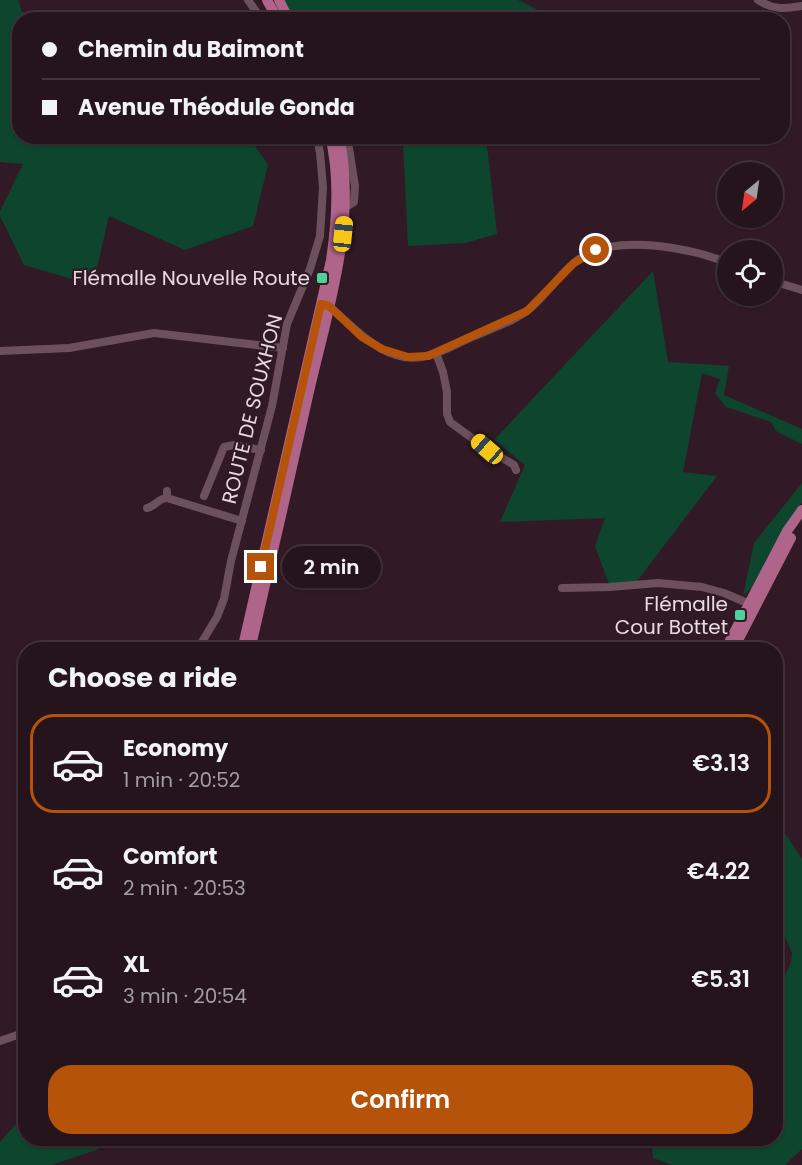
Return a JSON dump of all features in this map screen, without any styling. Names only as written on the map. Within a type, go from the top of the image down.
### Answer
[{"type":"main road","points":[[244,642],[343,234],[331,144]]},
{"type":"main road","points":[[340,144],[345,176],[341,207]]},
{"type":"main road","points":[[252,642],[325,305]]},
{"type":"main road","points":[[736,642],[787,531],[802,510]]},
{"type":"main road","points":[[730,642],[802,518]]},
{"type":"street","points":[[758,0],[772,8],[802,6]]},
{"type":"street","name":"ROUTE DE SOUXHON","points":[[202,642],[221,607],[272,406],[288,320],[310,269],[320,236],[323,186],[318,144]]},
{"type":"street","points":[[341,207],[354,202],[356,186],[348,144]]},
{"type":"street","points":[[325,305],[362,337],[382,349],[408,357],[422,357],[436,353],[527,311],[574,263],[596,250],[626,246],[667,248],[717,259]]},
{"type":"street","points":[[783,284],[802,290]]},
{"type":"street","points":[[0,351],[69,348],[154,333],[283,348]]},
{"type":"street","points":[[436,353],[443,372],[447,392],[447,414],[450,422],[514,465],[516,470]]},
{"type":"street","points":[[204,496],[224,447],[234,445],[261,450]]},
{"type":"street","points":[[147,508],[152,507],[167,494],[242,521]]},
{"type":"street","points":[[561,588],[610,587],[658,582],[702,587],[724,593],[752,605]]},
{"type":"street","points":[[0,1041],[18,1035]]},
{"type":"green space","points":[[0,0],[18,0],[22,12],[12,12],[12,144],[254,144],[268,165],[253,226],[185,250],[109,216],[93,285],[24,265],[0,216],[0,211],[23,164],[0,162]]},
{"type":"green space","points":[[283,0],[518,0],[542,12],[289,12]]},
{"type":"green space","points":[[403,144],[487,144],[497,234],[465,243],[408,246]]},
{"type":"green space","points":[[653,271],[668,362],[729,366],[724,395],[802,429],[802,444],[776,431],[771,422],[726,407],[715,393],[720,379],[702,373],[683,472],[717,476],[634,585],[610,587],[595,546],[605,518],[500,522],[525,465],[494,440]]},
{"type":"green space","points":[[802,483],[802,502],[779,536],[754,586],[743,596],[754,543]]},
{"type":"green space","points":[[783,830],[802,859],[802,1149],[785,1165],[672,1165],[653,1158],[652,1146],[783,1146],[783,980],[791,962],[792,953],[783,932]]},
{"type":"green space","points":[[18,1123],[18,1146],[103,1146],[51,1165],[0,1165],[0,1142]]},
{"type":"place","name":"Flémalle Nouvelle Route","points":[[322,278]]},
{"type":"place","name":"Flémalle Cour Bottet","points":[[740,615]]},
{"type":"route","points":[[261,567],[321,304],[329,306],[362,337],[382,349],[401,356],[415,358],[428,356],[527,311],[574,263],[596,250]]}]
